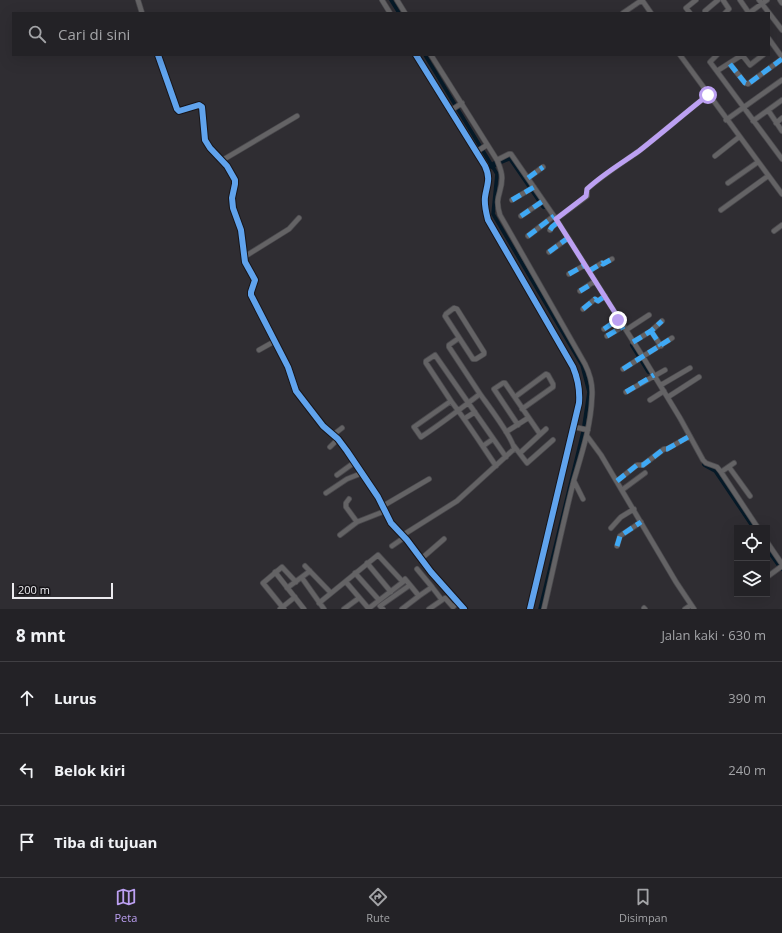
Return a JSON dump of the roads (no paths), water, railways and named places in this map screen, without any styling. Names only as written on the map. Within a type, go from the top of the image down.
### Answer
[{"type":"street","points":[[138,0],[142,12]]},
{"type":"street","points":[[382,0],[389,12]]},
{"type":"street","points":[[397,0],[404,12]]},
{"type":"street","points":[[624,12],[642,0],[650,12]]},
{"type":"street","points":[[688,11],[696,0]]},
{"type":"street","points":[[706,12],[718,0]]},
{"type":"street","points":[[723,0],[729,9],[726,12]]},
{"type":"street","points":[[740,0],[748,12]]},
{"type":"street","points":[[750,12],[761,2],[767,0]]},
{"type":"street","points":[[761,2],[767,12]]},
{"type":"street","points":[[770,16],[782,30]]},
{"type":"street","points":[[730,64],[745,83],[748,84],[782,58],[770,40]]},
{"type":"street","points":[[158,56],[177,109],[179,111],[199,105],[202,107],[205,140],[210,148],[227,166],[235,180],[232,198],[233,208],[241,230],[244,257],[255,280],[251,295],[288,367],[296,391],[323,426],[338,439],[355,462],[378,497],[391,523],[404,536],[431,572],[464,609]]},
{"type":"street","points":[[417,56],[478,151],[488,172],[489,178],[485,198],[488,220],[576,372],[580,391],[576,427],[530,609]]},
{"type":"street","points":[[432,56],[486,146],[497,160],[502,171],[497,199],[497,208],[588,369],[591,381],[591,417],[574,481],[544,609]]},
{"type":"street","points":[[681,56],[768,176],[780,188],[782,194]]},
{"type":"street","points":[[716,56],[710,61],[782,159]]},
{"type":"street","points":[[717,71],[741,56]]},
{"type":"street","points":[[743,56],[751,65],[762,56]]},
{"type":"street","points":[[726,120],[782,80]]},
{"type":"street","points":[[528,236],[555,220],[586,196],[587,189],[590,186],[638,151],[708,95]]},
{"type":"street","points":[[753,121],[782,100]]},
{"type":"street","points":[[451,110],[461,104]]},
{"type":"street","points":[[768,110],[782,131]]},
{"type":"street","points":[[222,162],[297,116]]},
{"type":"street","points":[[776,123],[782,118]]},
{"type":"street","points":[[715,156],[739,137]]},
{"type":"street","points":[[478,151],[486,146]]},
{"type":"street","points":[[497,160],[510,154],[528,178],[542,202],[584,266],[589,271],[653,376],[661,385],[663,392],[668,397],[688,437],[704,462],[713,465],[721,472],[756,525]]},
{"type":"street","points":[[728,183],[758,162]]},
{"type":"street","points":[[528,178],[543,167]]},
{"type":"street","points":[[721,210],[768,176]]},
{"type":"street","points":[[512,200],[533,188]]},
{"type":"street","points":[[521,216],[542,202]]},
{"type":"street","points":[[244,257],[289,229],[299,218]]},
{"type":"street","points":[[550,230],[555,220]]},
{"type":"street","points":[[774,231],[782,225]]},
{"type":"street","points":[[550,252],[567,239]]},
{"type":"street","points":[[589,271],[612,259]]},
{"type":"street","points":[[569,274],[584,266]]},
{"type":"street","points":[[580,291],[594,281]]},
{"type":"street","points":[[582,309],[595,299],[598,300],[604,297]]},
{"type":"street","points":[[454,308],[457,309],[484,353],[474,360],[459,338],[445,315],[454,308]]},
{"type":"street","points":[[607,336],[649,315]]},
{"type":"street","points":[[604,329],[618,320]]},
{"type":"street","points":[[633,342],[651,331],[662,321]]},
{"type":"street","points":[[651,331],[661,346]]},
{"type":"street","points":[[459,338],[449,345],[449,347],[526,462],[529,462],[553,440]]},
{"type":"street","points":[[622,369],[672,338]]},
{"type":"street","points":[[259,350],[275,341]]},
{"type":"street","points":[[496,466],[451,401],[426,361],[436,355],[506,457]]},
{"type":"street","points":[[661,385],[690,368]]},
{"type":"street","points":[[626,392],[665,370]]},
{"type":"street","points":[[515,397],[546,374],[548,375],[553,387],[522,409]]},
{"type":"street","points":[[668,397],[699,377]]},
{"type":"street","points":[[518,425],[494,389],[504,382],[540,434]]},
{"type":"street","points":[[650,400],[663,392]]},
{"type":"street","points":[[451,401],[415,426],[414,429],[420,436],[480,394]]},
{"type":"street","points":[[464,419],[474,412]]},
{"type":"street","points":[[506,432],[528,418]]},
{"type":"street","points":[[576,427],[587,430]]},
{"type":"street","points":[[333,435],[342,428]]},
{"type":"street","points":[[520,453],[546,429]]},
{"type":"street","points":[[587,436],[601,455],[676,582],[693,607],[685,609]]},
{"type":"street","points":[[617,481],[637,465],[643,465],[662,450],[667,449],[688,437]]},
{"type":"street","points":[[330,447],[338,439]]},
{"type":"street","points":[[483,446],[493,439]]},
{"type":"street","points":[[392,546],[404,536],[457,501],[513,451],[514,446]]},
{"type":"street","points":[[337,475],[355,462]]},
{"type":"street","points":[[721,472],[734,462]]},
{"type":"street","points":[[729,467],[750,496]]},
{"type":"street","points":[[326,492],[347,479],[362,473]]},
{"type":"street","points":[[622,490],[645,473]]},
{"type":"street","points":[[340,534],[357,522],[384,509],[429,478]]},
{"type":"street","points":[[574,481],[583,499]]},
{"type":"street","points":[[349,499],[346,503],[346,507],[357,522]]},
{"type":"street","points":[[611,528],[620,518],[634,509]]},
{"type":"street","points":[[617,546],[620,536],[641,522]]},
{"type":"street","points":[[421,559],[444,539]]},
{"type":"street","points":[[770,547],[781,566],[770,575]]},
{"type":"street","points":[[319,603],[378,555],[402,583],[369,609],[346,582]]},
{"type":"street","points":[[367,564],[391,592]]},
{"type":"street","points":[[305,566],[331,593]]},
{"type":"street","points":[[295,597],[282,608],[263,583],[279,568],[283,568],[296,582]]},
{"type":"street","points":[[417,569],[442,600]]},
{"type":"street","points":[[287,588],[310,571]]},
{"type":"street","points":[[275,572],[304,609]]},
{"type":"street","points":[[355,573],[379,600]]},
{"type":"street","points":[[302,578],[324,609]]},
{"type":"street","points":[[405,579],[419,596]]},
{"type":"street","points":[[383,609],[380,606],[410,585]]},
{"type":"street","points":[[402,609],[432,587]]},
{"type":"street","points":[[344,609],[359,598]]},
{"type":"street","points":[[429,609],[445,598],[453,608],[458,602]]},
{"type":"waterway","points":[[391,0],[398,12]]},
{"type":"waterway","points":[[426,56],[497,174],[493,214],[582,365],[589,392],[583,432],[540,609]]},
{"type":"waterway","points":[[501,161],[511,158],[544,206]]},
{"type":"waterway","points":[[633,345],[649,371]]},
{"type":"waterway","points":[[705,464],[716,470],[753,525]]},
{"type":"waterway","points":[[770,551],[782,568]]}]
